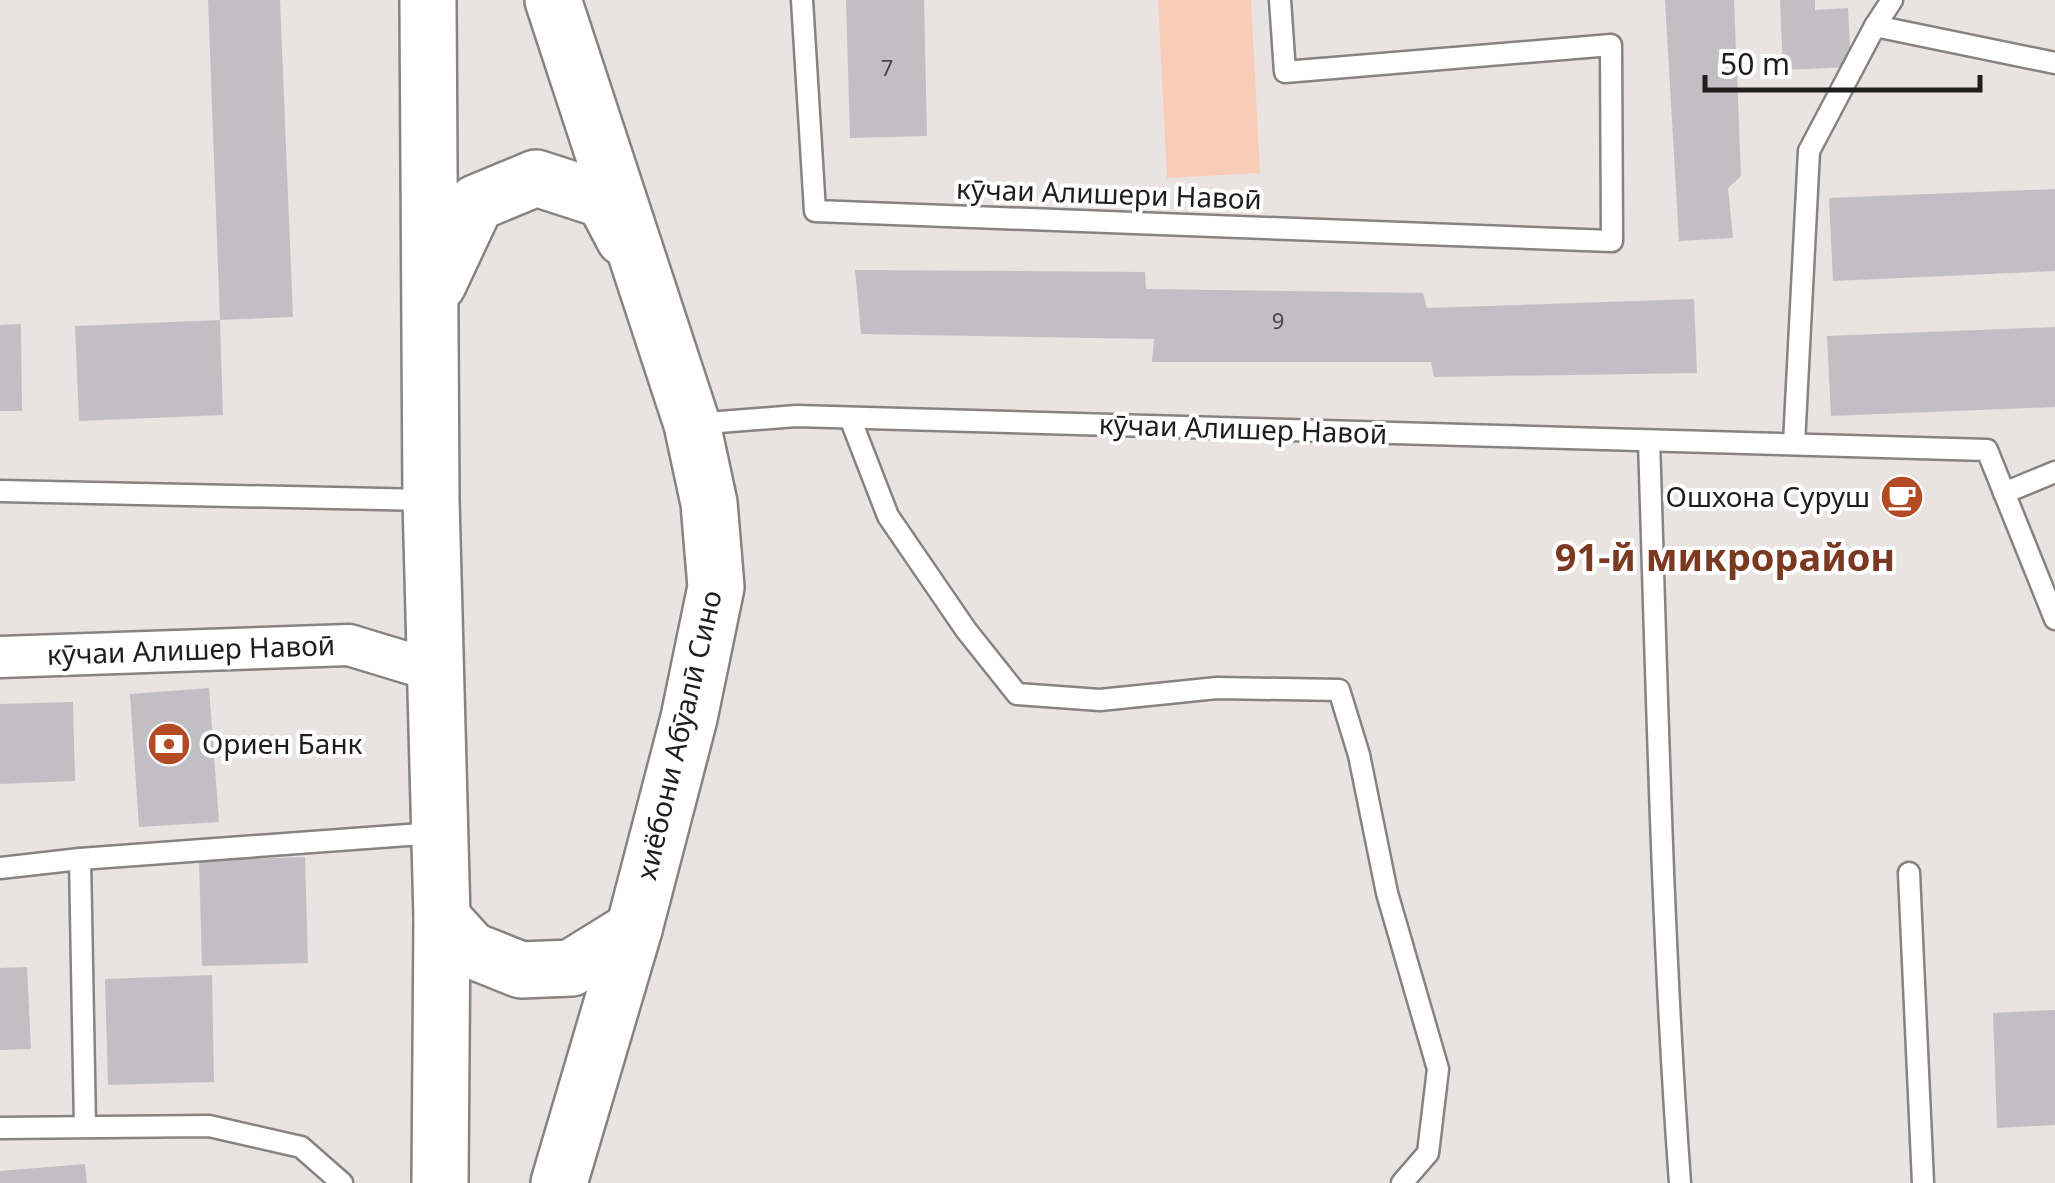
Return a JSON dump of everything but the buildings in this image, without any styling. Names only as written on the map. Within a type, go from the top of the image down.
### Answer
[{"type":"main road","points":[[428,0],[432,500],[442,918],[440,1183]]},
{"type":"main road","name":"хиёбони Абӯалӣ Сино","points":[[553,0],[692,424],[709,504],[716,587],[689,718],[634,929],[559,1183]]},
{"type":"main road","points":[[432,297],[476,203],[536,178],[604,200],[638,262]]},
{"type":"main road","points":[[442,918],[471,950],[521,970],[570,968],[634,929]]},
{"type":"street","name":"кӯчаи Алишер Навоӣ","points":[[0,657],[350,645],[438,672]]},
{"type":"lane","name":"кӯчаи Алишери Навоӣ","points":[[802,0],[815,211],[1612,241],[1611,45],[1285,72],[1280,0]]},
{"type":"lane","points":[[1794,444],[1809,151],[1892,0]]},
{"type":"lane","points":[[1875,26],[2055,63]]},
{"type":"lane","name":"кӯчаи Алишер Навоӣ","points":[[692,424],[796,416],[1987,450],[2055,619]]},
{"type":"lane","points":[[850,418],[888,516],[966,630],[1017,694],[1100,700],[1217,688],[1340,690],[1387,893],[1438,1069],[1428,1152],[1402,1183]]},
{"type":"lane","points":[[1650,440],[1660,798],[1680,1183]]},
{"type":"lane","points":[[2004,492],[2055,472]]},
{"type":"lane","points":[[0,490],[432,500]]},
{"type":"lane","points":[[0,868],[440,832]]},
{"type":"lane","points":[[80,859],[84,1126]]},
{"type":"lane","points":[[1909,873],[1923,1183]]},
{"type":"lane","points":[[0,1128],[209,1126],[301,1147],[342,1183]]},
{"type":"shaded area","points":[[1158,0],[1251,0],[1260,173],[1167,178]]},
{"type":"place","name":"Ошхона Суруш","points":[[1902,497]]},
{"type":"place","name":"Ориен Банк","points":[[169,744]]},
{"type":"district","name":"91-й микрорайон","points":[[1725,558]]}]
